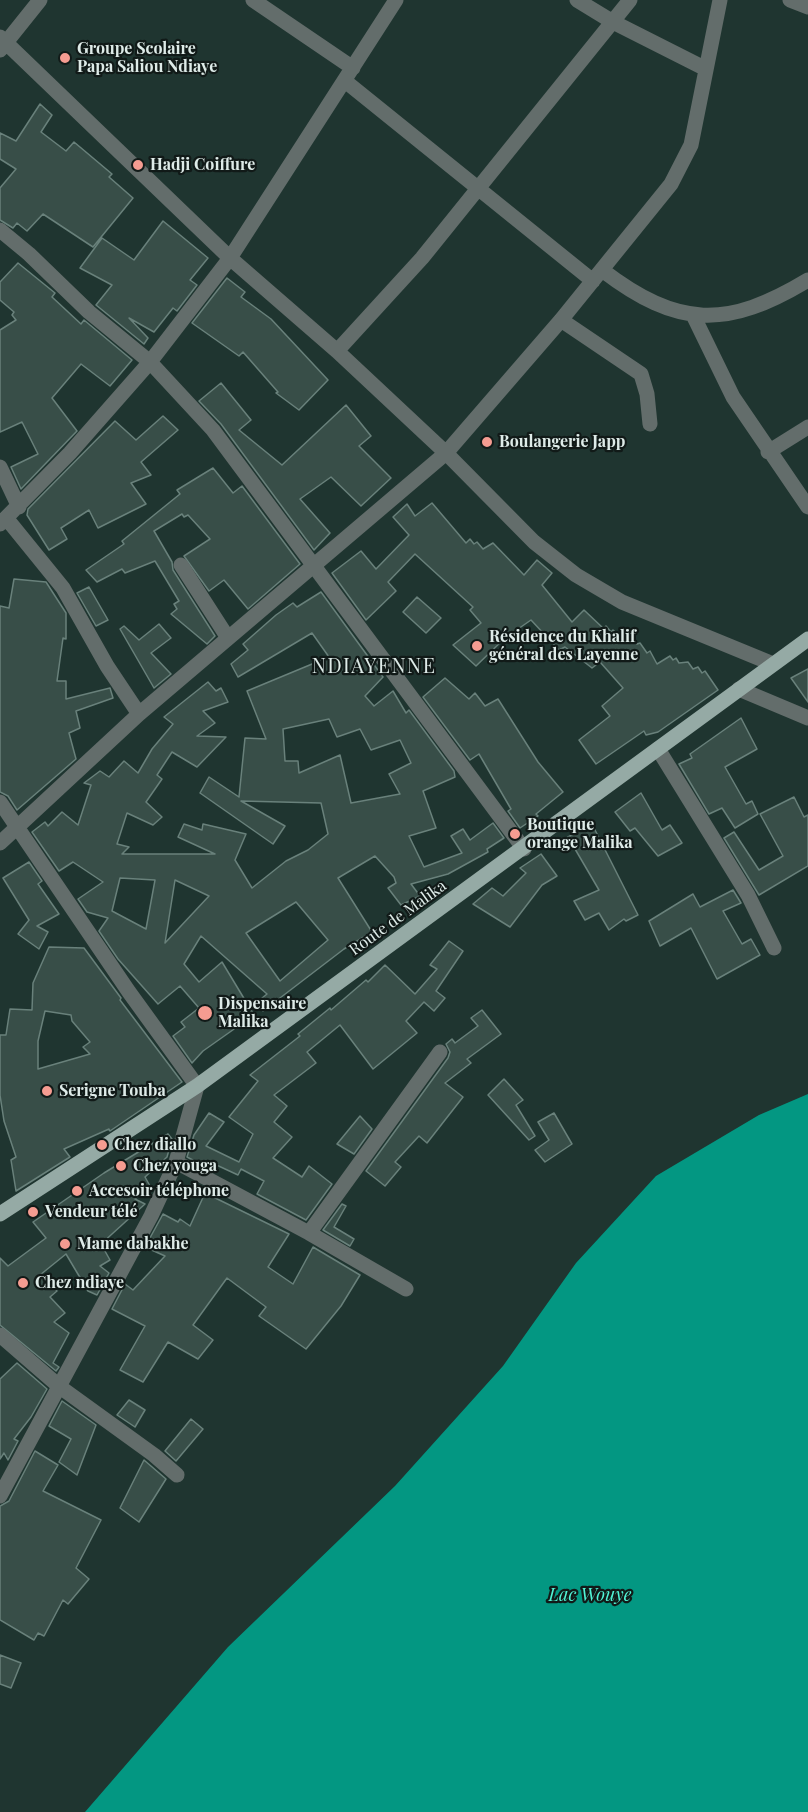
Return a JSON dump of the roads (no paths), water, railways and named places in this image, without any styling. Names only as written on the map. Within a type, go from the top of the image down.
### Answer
[{"type":"main road","name":"Route de Malika","points":[[0,1214],[197,1086],[524,849],[773,664],[805,643]]},
{"type":"street","points":[[40,0],[2,43],[230,258],[337,351],[446,453],[534,542],[576,575],[640,611],[773,664]]},
{"type":"street","points":[[253,0],[349,75],[477,186],[598,275],[647,300],[694,317],[741,311],[808,280]]},
{"type":"street","points":[[139,714],[106,666],[63,588],[4,521],[150,362],[230,258],[396,0]]},
{"type":"street","points":[[577,0],[613,22],[706,69]]},
{"type":"street","points":[[337,351],[422,258],[477,186],[630,0]]},
{"type":"street","points":[[0,843],[139,714],[446,453],[561,320],[671,184],[683,164],[691,145],[720,0]]},
{"type":"street","points":[[790,0],[808,6]]},
{"type":"street","points":[[0,231],[29,254],[89,312],[150,362],[213,430],[524,849]]},
{"type":"street","points":[[694,317],[733,397],[768,452],[808,507]]},
{"type":"street","points":[[561,320],[640,374],[647,393],[650,424]]},
{"type":"street","points":[[768,452],[808,426]]},
{"type":"street","points":[[0,467],[19,507]]},
{"type":"street","points":[[181,565],[228,638]]},
{"type":"street","points":[[739,689],[808,718]]},
{"type":"street","points":[[658,750],[748,896],[774,948]]},
{"type":"street","points":[[0,802],[197,1086],[176,1162],[151,1216],[0,1496]]},
{"type":"street","points":[[309,1233],[440,1052]]},
{"type":"street","points":[[176,1162],[309,1233],[406,1289]]},
{"type":"street","points":[[0,1335],[60,1387],[154,1455],[177,1475]]},
{"type":"water","name":"Lac Wouye","points":[[808,1094],[808,1812],[85,1812],[228,1647],[395,1486],[503,1366],[576,1263],[656,1176],[759,1115]]},
{"type":"place","name":"Groupe Scolaire Papa Saliou Ndiaye","points":[[65,58]]},
{"type":"place","name":"Hadji Coiffure","points":[[138,165]]},
{"type":"place","name":"Boulangerie Japp","points":[[487,442]]},
{"type":"place","name":"Résidence du Khalif général des Layenne","points":[[477,646]]},
{"type":"place","name":"Boutique orange Malika","points":[[515,834]]},
{"type":"place","name":"Dispensaire Malika","points":[[205,1013]]},
{"type":"place","name":"Serigne Touba","points":[[47,1091]]},
{"type":"place","name":"Chez diallo","points":[[102,1145]]},
{"type":"place","name":"Chez youga","points":[[121,1166]]},
{"type":"place","name":"Accesoir téléphone","points":[[77,1191]]},
{"type":"place","name":"Vendeur télé","points":[[33,1212]]},
{"type":"place","name":"Mame dabakhe","points":[[65,1244]]},
{"type":"place","name":"Chez ndiaye","points":[[23,1283]]},
{"type":"district","name":"NDIAYENNE","points":[[374,667]]}]
